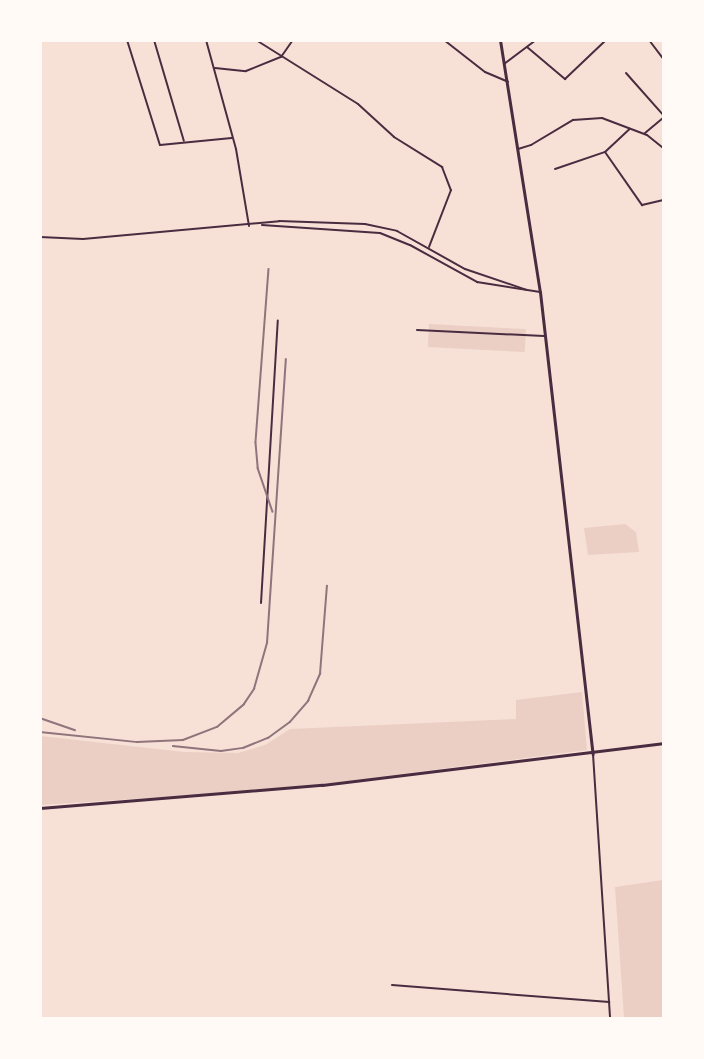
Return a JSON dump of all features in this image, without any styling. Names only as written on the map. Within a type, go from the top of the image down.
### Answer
[{"type":"main road","points":[[500,40],[540,292],[593,753]]},
{"type":"main road","points":[[40,808],[322,785],[663,743]]},
{"type":"street","points":[[127,40],[160,145],[232,138]]},
{"type":"street","points":[[154,40],[184,142]]},
{"type":"street","points":[[206,40],[232,138],[249,226]]},
{"type":"street","points":[[256,40],[358,104],[394,137],[442,168],[451,190],[429,247]]},
{"type":"street","points":[[215,68],[246,71],[281,57],[293,40]]},
{"type":"street","points":[[444,40],[485,72],[508,82]]},
{"type":"street","points":[[504,64],[536,40]]},
{"type":"street","points":[[527,47],[565,80],[606,40]]},
{"type":"street","points":[[649,40],[663,60]]},
{"type":"street","points":[[626,73],[663,117],[644,134]]},
{"type":"street","points":[[518,149],[531,145],[573,120],[602,118],[644,134],[663,149]]},
{"type":"street","points":[[555,169],[605,152],[632,128]]},
{"type":"street","points":[[605,152],[642,205],[663,200]]},
{"type":"street","points":[[40,237],[83,239],[287,222],[365,224],[414,238],[465,269],[527,290]]},
{"type":"street","points":[[287,222],[287,227]]},
{"type":"street","points":[[262,225],[364,231],[410,244],[477,282],[540,292]]},
{"type":"street","points":[[410,244],[414,238]]},
{"type":"street","points":[[261,603],[278,321]]},
{"type":"street","points":[[417,330],[544,336]]},
{"type":"street","points":[[593,753],[610,1018]]},
{"type":"street","points":[[392,985],[609,1002]]},
{"type":"shaded area","points":[[429,324],[526,329],[525,352],[428,347]]},
{"type":"shaded area","points":[[625,524],[636,532],[639,552],[588,555],[584,528]]},
{"type":"shaded area","points":[[582,692],[587,750],[285,789],[41,805],[41,736],[184,752],[238,753],[265,745],[290,729],[516,719],[516,700]]},
{"type":"shaded area","points":[[663,880],[663,1018],[624,1018],[615,887]]},
{"type":"railway","points":[[269,269],[256,443],[258,468],[273,512]]},
{"type":"railway","points":[[40,732],[137,742],[183,740],[217,727],[244,704],[254,689],[267,643],[286,360]]},
{"type":"railway","points":[[173,746],[221,751],[243,748],[268,738],[290,722],[308,701],[320,674],[327,586]]},
{"type":"railway","points":[[40,718],[75,730]]}]
